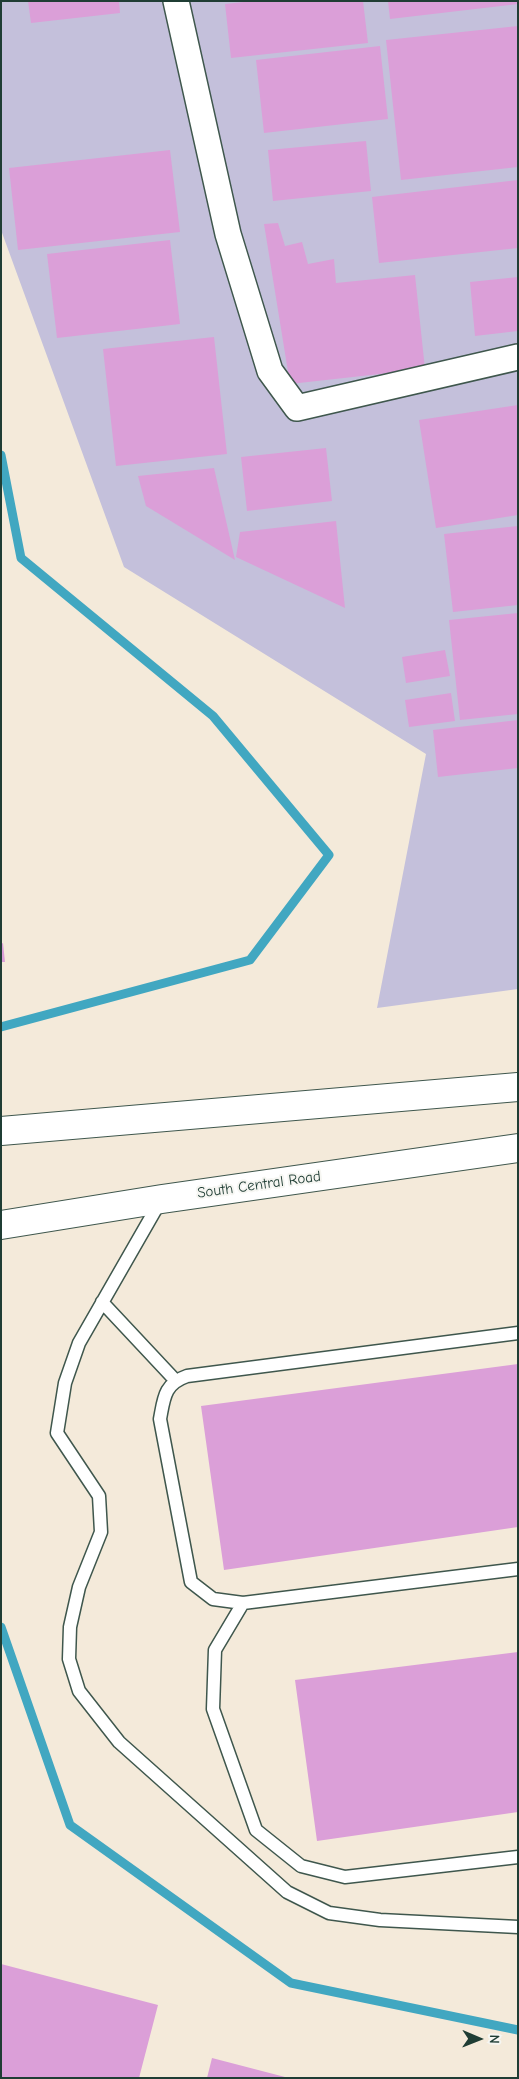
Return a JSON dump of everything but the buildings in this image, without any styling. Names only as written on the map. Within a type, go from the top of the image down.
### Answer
[{"type":"main road","points":[[1,1131],[518,1087]]},
{"type":"main road","name":"South Central Road","points":[[1,1225],[162,1199],[518,1148]]},
{"type":"street","points":[[176,1],[228,234],[270,371],[297,408],[518,357]]},
{"type":"lane","points":[[162,1199],[79,1343],[65,1383],[57,1433],[99,1496],[101,1532],[79,1587],[70,1627],[69,1659],[78,1691],[119,1742],[287,1892],[329,1913],[380,1920],[518,1927]]},
{"type":"lane","points":[[102,1302],[175,1380]]},
{"type":"lane","points":[[518,1333],[187,1376],[175,1380],[166,1392],[160,1419],[191,1582],[213,1599],[243,1603],[518,1568]]},
{"type":"lane","points":[[243,1603],[215,1650],[213,1709],[256,1830],[301,1866],[345,1878],[518,1857]]},
{"type":"shaded area","points":[[1,1],[518,1],[518,989],[377,1008],[426,754],[124,567],[1,230]]},
{"type":"waterway","points":[[1,455],[21,558],[213,716],[329,855],[250,960],[1,1027]]},
{"type":"waterway","points":[[1,1627],[70,1825],[291,1983],[518,2030]]}]
